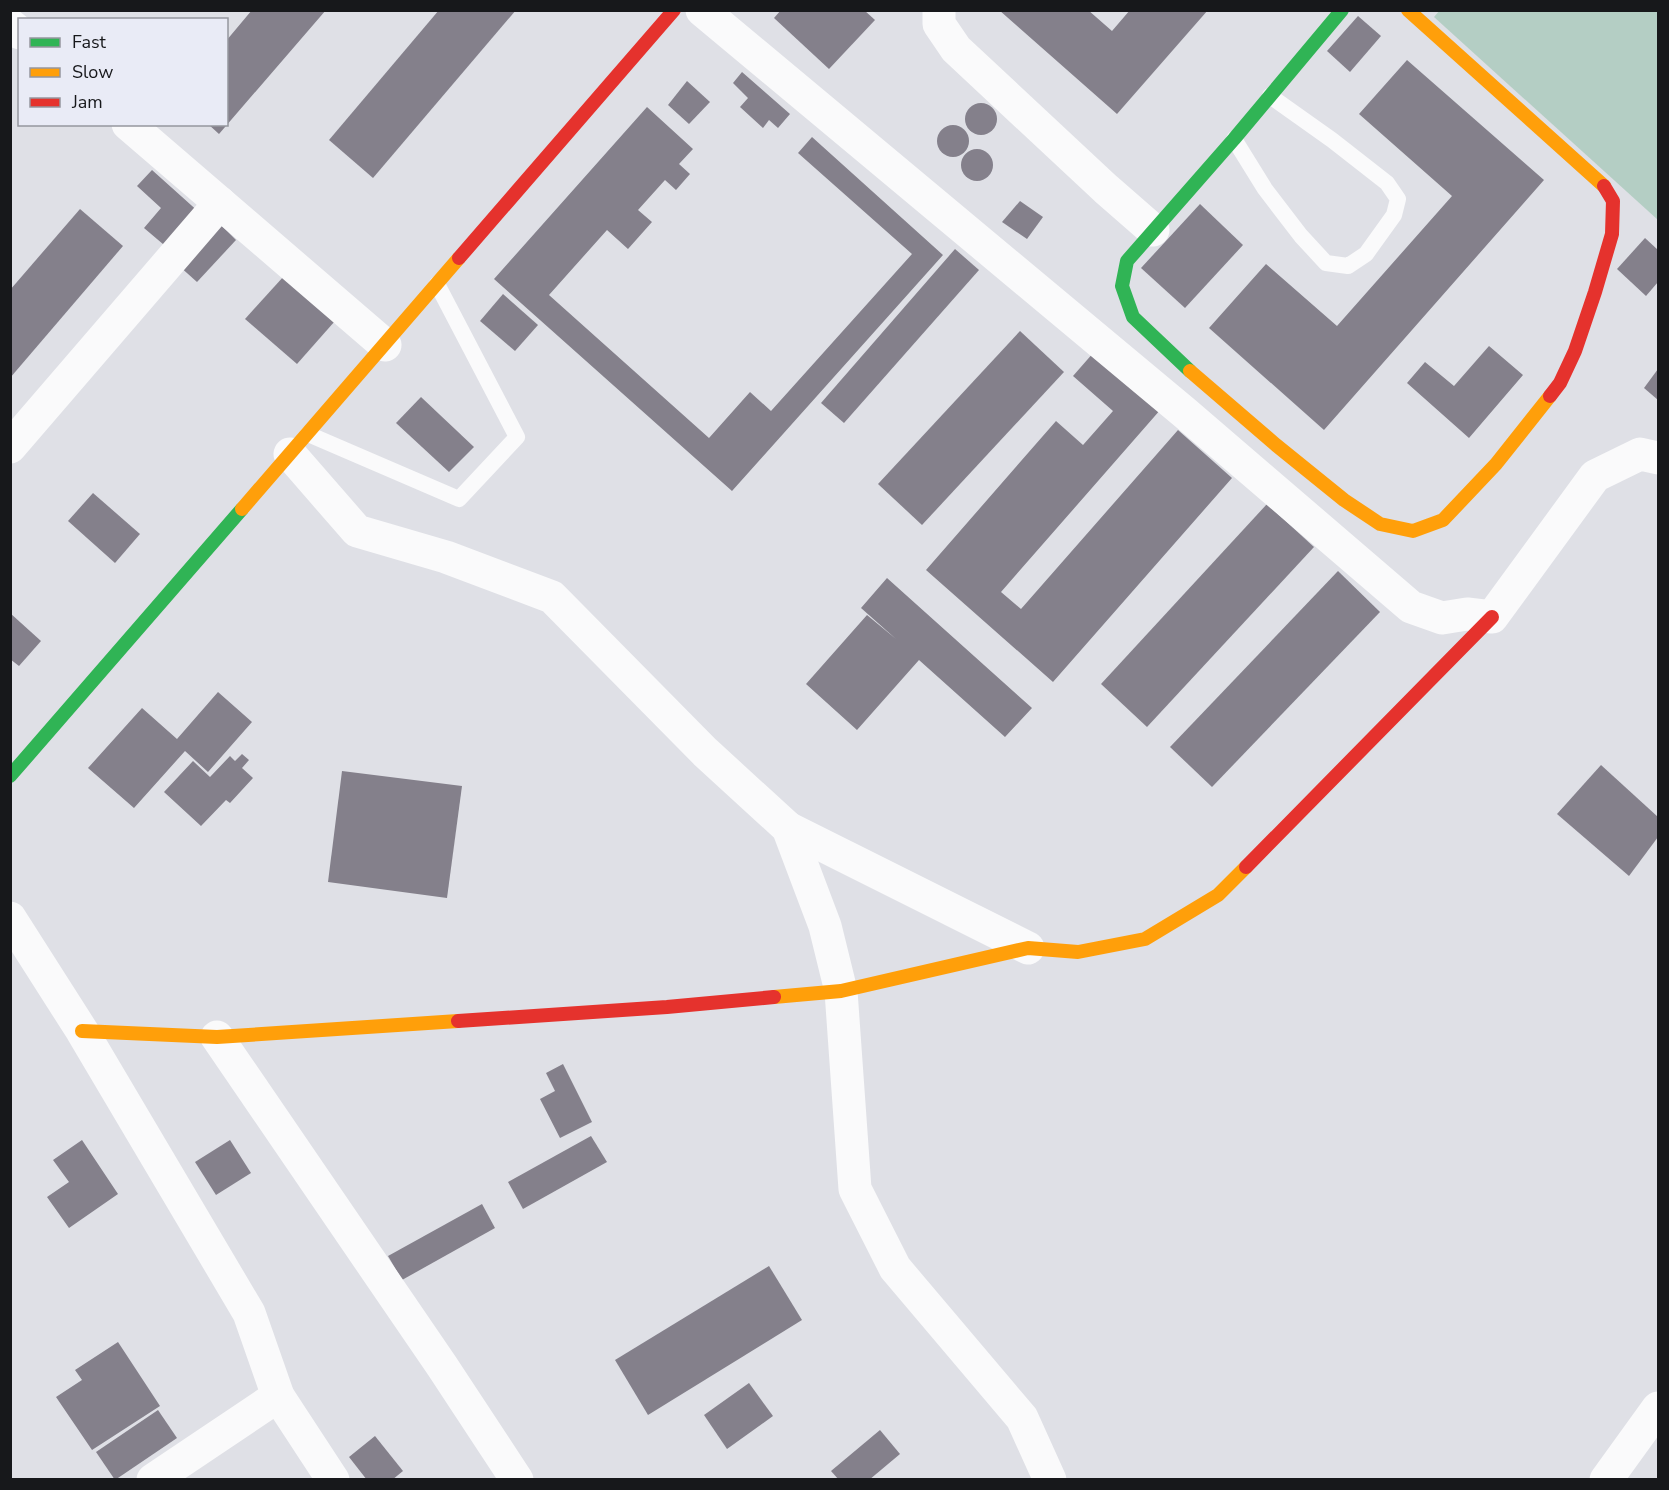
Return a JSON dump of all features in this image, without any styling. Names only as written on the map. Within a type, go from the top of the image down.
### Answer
[{"type":"street","points":[[10,776],[674,10]]},
{"type":"street","points":[[702,10],[1176,406],[1411,607],[1442,618],[1467,614],[1492,617]]},
{"type":"street","points":[[939,10],[939,24],[956,49],[1153,230]]},
{"type":"street","points":[[1342,10],[1234,139],[1126,261],[1122,286],[1133,316],[1183,365],[1276,445],[1344,500],[1380,524],[1413,531],[1443,520],[1496,464],[1560,383],[1575,351],[1612,234],[1613,201],[1604,186],[1408,10]]},
{"type":"street","points":[[130,126],[385,345]]},
{"type":"street","points":[[10,447],[220,203]]},
{"type":"street","points":[[299,444],[357,531],[446,557],[552,597],[705,752],[788,828],[1028,948]]},
{"type":"street","points":[[82,1031],[217,1037],[667,1007],[841,991],[1028,948],[1078,952],[1145,939],[1218,895],[1492,617],[1594,476],[1640,454],[1659,458]]},
{"type":"street","points":[[788,828],[825,926],[841,991],[855,1189],[896,1268],[1022,1418],[1050,1479]]},
{"type":"street","points":[[10,918],[82,1031],[249,1313],[278,1396],[333,1479]]},
{"type":"street","points":[[217,1037],[517,1479]]},
{"type":"street","points":[[153,1479],[278,1396]]},
{"type":"street","points":[[1606,1479],[1659,1408]]},
{"type":"lane","points":[[1234,139],[1265,189],[1301,236],[1326,263],[1348,267],[1366,254],[1394,215],[1398,199],[1387,183],[1270,96]]},
{"type":"lane","points":[[299,444],[459,499],[517,436],[437,284]]},
{"type":"green space","points":[[1440,10],[1658,11],[1658,220],[1434,17]]},
{"type":"building","points":[[252,10],[326,10],[228,124],[228,39]]},
{"type":"building","points":[[439,10],[516,10],[373,178],[329,140]]},
{"type":"building","points":[[781,10],[864,10],[875,20],[829,69],[774,18]]},
{"type":"building","points":[[999,10],[1088,10],[1112,31],[1130,10],[1208,10],[1117,114]]},
{"type":"building","points":[[1358,16],[1381,36],[1350,72],[1327,51]]},
{"type":"building","points":[[1407,60],[1544,180],[1324,430],[1209,328],[1266,264],[1337,326],[1452,196],[1359,114]]},
{"type":"building","points":[[742,72],[790,114],[778,128],[769,120],[763,128],[740,107],[748,98],[733,83]]},
{"type":"building","points":[[687,81],[710,102],[689,124],[668,105]]},
{"type":"building","points":[[981,103],[992,108],[997,119],[992,130],[981,135],[970,130],[965,119],[970,108]]},
{"type":"building","points":[[647,107],[693,149],[679,164],[690,174],[676,190],[665,180],[638,210],[652,222],[628,249],[607,230],[549,295],[709,438],[750,392],[771,411],[912,254],[798,153],[812,137],[943,255],[732,491],[494,279]]},
{"type":"building","points":[[953,125],[964,130],[969,141],[964,152],[953,157],[942,152],[937,141],[942,130]]},
{"type":"building","points":[[210,126],[226,126],[219,134]]},
{"type":"building","points":[[977,149],[988,154],[993,165],[988,176],[977,181],[966,176],[961,165],[966,154]]},
{"type":"building","points":[[152,170],[201,214],[170,250],[144,228],[161,208],[137,186]]},
{"type":"building","points":[[1020,201],[1043,217],[1027,239],[1002,222]]},
{"type":"building","points":[[1200,204],[1243,245],[1185,308],[1141,268]]},
{"type":"building","points":[[80,209],[123,246],[10,378],[10,290]]},
{"type":"building","points":[[218,222],[236,240],[197,282],[178,265]]},
{"type":"building","points":[[1645,238],[1658,250],[1658,282],[1646,296],[1617,269]]},
{"type":"building","points":[[955,249],[979,270],[844,423],[821,403]]},
{"type":"building","points":[[284,276],[335,321],[297,364],[245,319]]},
{"type":"building","points":[[503,294],[538,325],[515,351],[480,321]]},
{"type":"building","points":[[1020,331],[1064,372],[922,525],[878,484]]},
{"type":"building","points":[[1489,346],[1523,375],[1469,438],[1407,383],[1425,362],[1454,386]]},
{"type":"building","points":[[1094,352],[1161,409],[1001,592],[1021,609],[1178,430],[1232,478],[1053,682],[926,570],[1056,421],[1083,445],[1113,411],[1073,376]]},
{"type":"building","points":[[1658,369],[1658,400],[1644,388]]},
{"type":"building","points":[[421,397],[474,447],[449,472],[396,423]]},
{"type":"building","points":[[93,493],[140,534],[115,563],[68,521]]},
{"type":"building","points":[[1267,504],[1314,547],[1147,727],[1101,684]]},
{"type":"building","points":[[1338,571],[1380,612],[1212,787],[1170,747]]},
{"type":"building","points":[[887,578],[1032,708],[1005,737],[919,660],[857,730],[806,684],[867,615],[896,639],[861,608]]},
{"type":"building","points":[[10,613],[41,641],[19,666],[10,659]]},
{"type":"building","points":[[218,692],[252,722],[208,772],[185,751],[134,808],[88,768],[142,708],[177,739]]},
{"type":"building","points":[[242,754],[249,760],[242,768],[253,778],[230,803],[226,800],[201,826],[164,792],[193,761],[210,777],[230,756],[235,761]]},
{"type":"building","points":[[1601,765],[1658,817],[1658,837],[1629,876],[1557,814]]},
{"type":"building","points":[[342,771],[462,786],[447,898],[328,882]]},
{"type":"building","points":[[563,1064],[592,1122],[560,1138],[540,1099],[555,1091],[546,1073]]},
{"type":"building","points":[[591,1136],[607,1162],[523,1209],[508,1182]]},
{"type":"building","points":[[82,1140],[118,1194],[69,1228],[47,1197],[69,1182],[53,1160]]},
{"type":"building","points":[[230,1140],[251,1173],[216,1195],[195,1162]]},
{"type":"building","points":[[482,1204],[495,1228],[402,1280],[388,1256]]},
{"type":"building","points":[[769,1266],[802,1320],[648,1415],[615,1360]]},
{"type":"building","points":[[118,1342],[160,1406],[92,1450],[56,1397],[82,1380],[75,1370]]},
{"type":"building","points":[[749,1383],[773,1416],[727,1449],[704,1415]]},
{"type":"building","points":[[158,1410],[177,1438],[115,1480],[96,1452]]},
{"type":"building","points":[[880,1430],[900,1454],[869,1480],[839,1480],[831,1471]]},
{"type":"building","points":[[375,1436],[403,1471],[392,1480],[367,1480],[349,1457]]},
{"type":"traffic: fast","points":[[1190,371],[1133,317],[1122,286],[1127,261],[1234,139],[1342,10]]},
{"type":"traffic: fast","points":[[10,776],[242,509]]},
{"type":"traffic: slow","points":[[1408,10],[1604,186]]},
{"type":"traffic: slow","points":[[242,509],[459,258]]},
{"type":"traffic: slow","points":[[1190,371],[1344,500],[1380,524],[1413,531],[1443,520],[1496,464],[1550,396]]},
{"type":"traffic: slow","points":[[774,997],[841,991],[1028,948],[1078,952],[1145,939],[1218,895],[1246,867]]},
{"type":"traffic: slow","points":[[82,1031],[217,1037],[458,1021]]},
{"type":"traffic: jam","points":[[459,258],[674,10]]},
{"type":"traffic: jam","points":[[1550,396],[1560,383],[1575,351],[1612,234],[1613,201],[1604,186]]},
{"type":"traffic: jam","points":[[1246,867],[1492,617]]},
{"type":"traffic: jam","points":[[458,1021],[667,1007],[774,997]]}]
